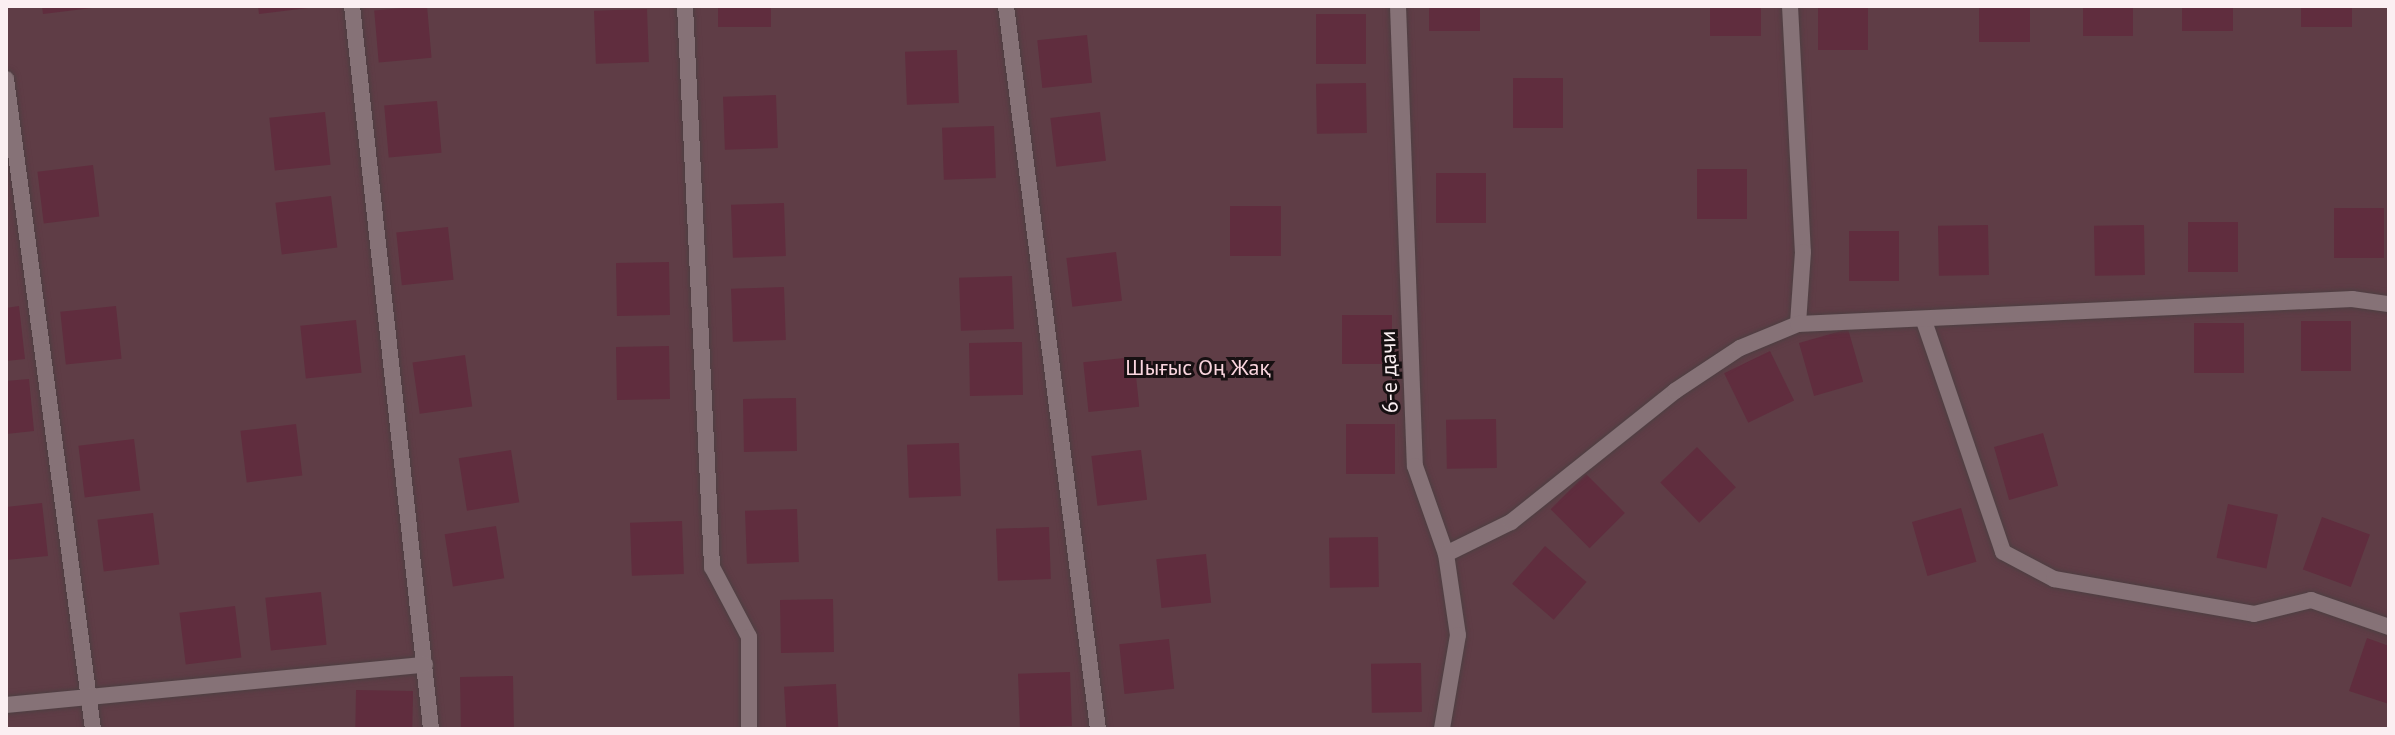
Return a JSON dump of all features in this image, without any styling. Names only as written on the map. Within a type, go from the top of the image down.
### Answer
[{"type":"lane","points":[[352,6],[431,729]]},
{"type":"lane","points":[[685,6],[712,567],[749,637],[749,729]]},
{"type":"lane","points":[[1006,6],[1098,729]]},
{"type":"lane","name":"6-е дачи","points":[[1398,6],[1415,466],[1446,554],[1458,635],[1442,729]]},
{"type":"lane","points":[[1790,6],[1803,252],[1798,324]]},
{"type":"lane","points":[[6,79],[93,729]]},
{"type":"lane","points":[[1446,554],[1511,522],[1675,391],[1740,348],[1798,324],[1924,321],[2352,299],[2389,304]]},
{"type":"lane","points":[[1924,321],[2003,552],[2054,579],[2254,614],[2311,600],[2389,627]]},
{"type":"lane","points":[[6,705],[425,665]]},
{"type":"green space","name":"Шығыс Оң Жақ","points":[[6,6],[2389,6],[2389,729],[6,729]]},
{"type":"building","points":[[42,6],[92,6],[92,8],[43,14]]},
{"type":"building","points":[[258,6],[308,6],[308,8],[259,14]]},
{"type":"building","points":[[427,6],[432,58],[379,62],[374,11]]},
{"type":"building","points":[[718,6],[771,6],[771,27],[718,27]]},
{"type":"building","points":[[1429,6],[1480,6],[1480,31],[1429,31]]},
{"type":"building","points":[[1710,6],[1761,6],[1761,36],[1710,36]]},
{"type":"building","points":[[1818,6],[1868,6],[1868,50],[1818,50]]},
{"type":"building","points":[[1979,6],[2030,6],[2030,42],[1979,42]]},
{"type":"building","points":[[2083,6],[2133,6],[2133,36],[2083,36]]},
{"type":"building","points":[[2182,6],[2233,6],[2233,31],[2182,31]]},
{"type":"building","points":[[2301,6],[2352,6],[2352,27],[2301,27]]},
{"type":"building","points":[[647,9],[649,62],[596,64],[594,11]]},
{"type":"building","points":[[1316,14],[1366,14],[1366,64],[1316,64]]},
{"type":"building","points":[[1087,35],[1092,83],[1042,88],[1037,40]]},
{"type":"building","points":[[957,50],[959,103],[907,105],[905,52]]},
{"type":"building","points":[[1513,78],[1563,78],[1563,128],[1513,128]]},
{"type":"building","points":[[1366,83],[1367,133],[1317,134],[1316,84]]},
{"type":"building","points":[[776,95],[778,148],[725,150],[723,97]]},
{"type":"building","points":[[437,101],[442,153],[389,157],[384,106]]},
{"type":"building","points":[[325,112],[331,165],[275,171],[269,118]]},
{"type":"building","points":[[1100,112],[1106,161],[1056,167],[1050,118]]},
{"type":"building","points":[[994,126],[996,178],[944,180],[942,128]]},
{"type":"building","points":[[93,165],[99,217],[44,223],[37,172]]},
{"type":"building","points":[[1697,169],[1747,169],[1747,219],[1697,219]]},
{"type":"building","points":[[1436,173],[1486,173],[1486,223],[1436,223]]},
{"type":"building","points":[[331,196],[337,248],[282,254],[275,203]]},
{"type":"building","points":[[784,203],[786,256],[733,258],[731,205]]},
{"type":"building","points":[[1230,206],[1281,206],[1281,256],[1230,256]]},
{"type":"building","points":[[2334,208],[2384,208],[2384,258],[2334,258]]},
{"type":"building","points":[[2188,222],[2238,222],[2238,272],[2188,272]]},
{"type":"building","points":[[1988,225],[1989,275],[1939,276],[1938,226]]},
{"type":"building","points":[[2144,225],[2145,275],[2095,276],[2094,226]]},
{"type":"building","points":[[448,227],[454,280],[402,285],[396,232]]},
{"type":"building","points":[[1849,231],[1899,231],[1899,281],[1849,281]]},
{"type":"building","points":[[1116,252],[1122,301],[1072,307],[1066,258]]},
{"type":"building","points":[[669,262],[670,315],[617,316],[616,263]]},
{"type":"building","points":[[1012,276],[1014,329],[961,331],[959,278]]},
{"type":"building","points":[[784,287],[786,340],[733,342],[731,289]]},
{"type":"building","points":[[19,306],[25,359],[6,361],[6,308]]},
{"type":"building","points":[[116,306],[122,359],[66,365],[60,312]]},
{"type":"building","points":[[1342,315],[1392,315],[1392,364],[1342,364]]},
{"type":"building","points":[[356,320],[362,373],[306,379],[300,326]]},
{"type":"building","points":[[2301,321],[2351,321],[2351,371],[2301,371]]},
{"type":"building","points":[[2194,323],[2244,323],[2244,373],[2194,373]]},
{"type":"building","points":[[1848,329],[1863,382],[1814,396],[1799,343]]},
{"type":"building","points":[[1022,342],[1023,395],[970,396],[969,343]]},
{"type":"building","points":[[669,346],[670,399],[617,400],[616,347]]},
{"type":"building","points":[[1770,351],[1794,400],[1748,423],[1724,373]]},
{"type":"building","points":[[465,355],[472,406],[420,414],[413,362]]},
{"type":"building","points":[[1134,357],[1139,407],[1089,412],[1083,362]]},
{"type":"building","points":[[29,379],[34,431],[6,434],[6,381]]},
{"type":"building","points":[[796,398],[797,451],[744,452],[743,399]]},
{"type":"building","points":[[1496,419],[1497,468],[1447,469],[1446,420]]},
{"type":"building","points":[[296,424],[302,476],[247,482],[240,431]]},
{"type":"building","points":[[1346,424],[1395,424],[1395,474],[1346,474]]},
{"type":"building","points":[[2043,433],[2058,486],[2009,500],[1994,447]]},
{"type":"building","points":[[134,439],[140,491],[85,497],[78,446]]},
{"type":"building","points":[[959,443],[961,496],[909,498],[907,445]]},
{"type":"building","points":[[1697,447],[1736,487],[1699,523],[1660,482]]},
{"type":"building","points":[[511,450],[519,502],[467,511],[459,458]]},
{"type":"building","points":[[1141,450],[1147,500],[1097,506],[1091,456]]},
{"type":"building","points":[[1586,474],[1625,513],[1590,548],[1551,509]]},
{"type":"building","points":[[42,503],[48,556],[6,560],[6,507]]},
{"type":"building","points":[[2228,504],[2278,515],[2266,568],[2217,558]]},
{"type":"building","points":[[1961,508],[1976,562],[1927,576],[1912,522]]},
{"type":"building","points":[[797,509],[799,562],[747,564],[745,511]]},
{"type":"building","points":[[153,513],[159,565],[104,571],[97,520]]},
{"type":"building","points":[[2322,517],[2370,534],[2351,587],[2303,570]]},
{"type":"building","points":[[682,521],[684,574],[632,576],[630,523]]},
{"type":"building","points":[[496,526],[504,578],[453,586],[445,534]]},
{"type":"building","points":[[1049,527],[1051,579],[998,581],[996,529]]},
{"type":"building","points":[[1378,537],[1379,587],[1330,588],[1329,538]]},
{"type":"building","points":[[1545,546],[1587,582],[1554,620],[1512,584]]},
{"type":"building","points":[[1206,554],[1211,603],[1161,608],[1156,559]]},
{"type":"building","points":[[321,592],[327,645],[271,651],[265,598]]},
{"type":"building","points":[[833,599],[834,652],[781,653],[780,600]]},
{"type":"building","points":[[235,606],[241,658],[186,664],[179,613]]},
{"type":"building","points":[[2367,638],[2389,646],[2389,704],[2349,691]]},
{"type":"building","points":[[1169,639],[1174,689],[1125,694],[1119,644]]},
{"type":"building","points":[[1421,663],[1422,712],[1372,713],[1371,664]]},
{"type":"building","points":[[1070,672],[1072,726],[1020,728],[1018,674]]},
{"type":"building","points":[[513,676],[514,729],[461,729],[460,677]]},
{"type":"building","points":[[836,684],[838,729],[786,729],[784,687]]},
{"type":"building","points":[[356,690],[413,691],[412,729],[355,729]]}]
